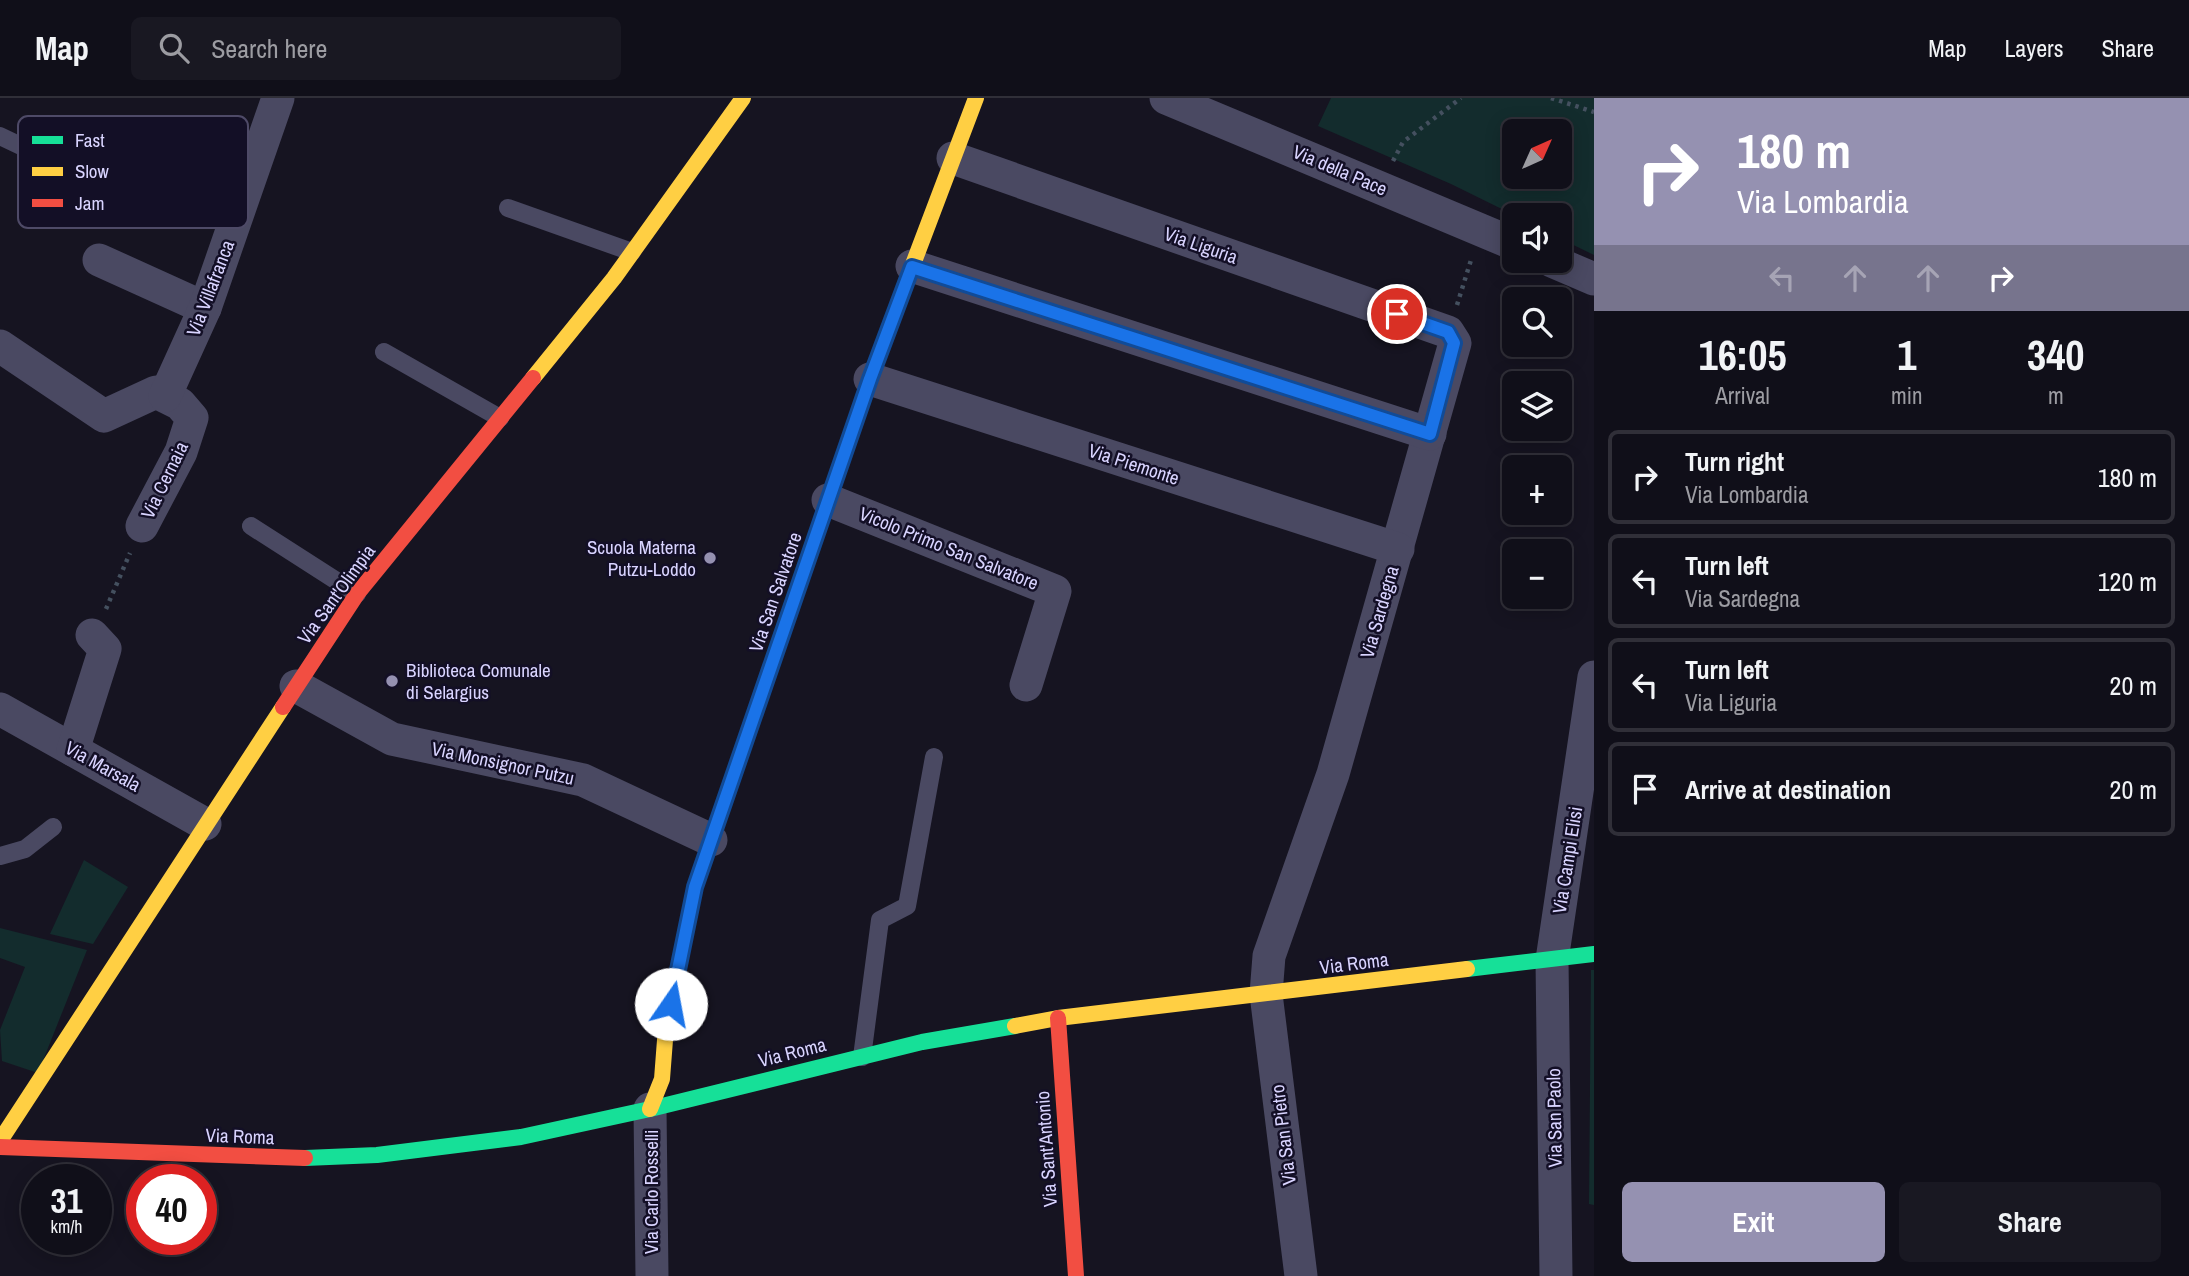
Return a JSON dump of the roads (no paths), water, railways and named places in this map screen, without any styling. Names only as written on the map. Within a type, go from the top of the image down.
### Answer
[{"type":"street","name":"Via Villafranca","points":[[248,184],[278,98]]},
{"type":"street","name":"Via Sant'Olimpia","points":[[0,1141],[357,594],[614,278],[743,98]]},
{"type":"street","name":"Via San Salvatore","points":[[650,1109],[662,1079],[666,1027],[695,887],[870,379],[976,98]]},
{"type":"street","name":"Via della Pace","points":[[1166,98],[1502,239]]},
{"type":"street","name":"Via Liguria","points":[[953,158],[1448,332]]},
{"type":"street","name":"Via Villafranca","points":[[165,397],[205,308],[233,228]]},
{"type":"street","points":[[99,260],[205,308]]},
{"type":"street","points":[[912,267],[1430,434]]},
{"type":"street","points":[[1572,270],[1594,279]]},
{"type":"street","name":"Via Sardegna","points":[[1266,994],[1269,956],[1325,797],[1430,434],[1454,343],[1448,332]]},
{"type":"street","points":[[0,346],[104,416],[156,392],[165,397]]},
{"type":"street","name":"Via Piemonte","points":[[870,379],[1398,549]]},
{"type":"street","name":"Via Cernaia","points":[[142,526],[181,452],[192,418],[180,404],[165,397]]},
{"type":"street","name":"Vicolo Primo San Salvatore","points":[[828,500],[1055,591],[1026,685]]},
{"type":"street","points":[[73,750],[105,649],[92,635]]},
{"type":"street","name":"Via Campi Elisi","points":[[1552,960],[1594,677]]},
{"type":"street","name":"Via Monsignor Putzu","points":[[296,686],[392,739],[583,780],[711,840]]},
{"type":"street","name":"Via Marsala","points":[[0,709],[205,824]]},
{"type":"street","name":"Via Roma","points":[[0,1147],[294,1159],[377,1156],[521,1137],[650,1109],[922,1042],[1058,1018],[1594,954]]},
{"type":"street","name":"Via San Paolo","points":[[1552,960],[1556,1276]]},
{"type":"street","name":"Via San Pietro","points":[[1266,994],[1301,1276]]},
{"type":"street","name":"Via Sant'Antonio","points":[[1058,1018],[1076,1276]]},
{"type":"street","name":"Via Carlo Rosselli","points":[[650,1109],[652,1276]]},
{"type":"lane","points":[[0,136],[18,145]]},
{"type":"lane","points":[[508,208],[632,252]]},
{"type":"lane","points":[[384,352],[500,418]]},
{"type":"lane","points":[[251,526],[357,594]]},
{"type":"lane","points":[[862,1057],[880,920],[907,906],[933,757]]},
{"type":"lane","points":[[0,856],[25,849],[52,827]]},
{"type":"place","name":"Scuola Materna Putzu-Loddo","points":[[710,558]]},
{"type":"place","name":"Biblioteca Comunale di Selargius","points":[[392,681]]}]
